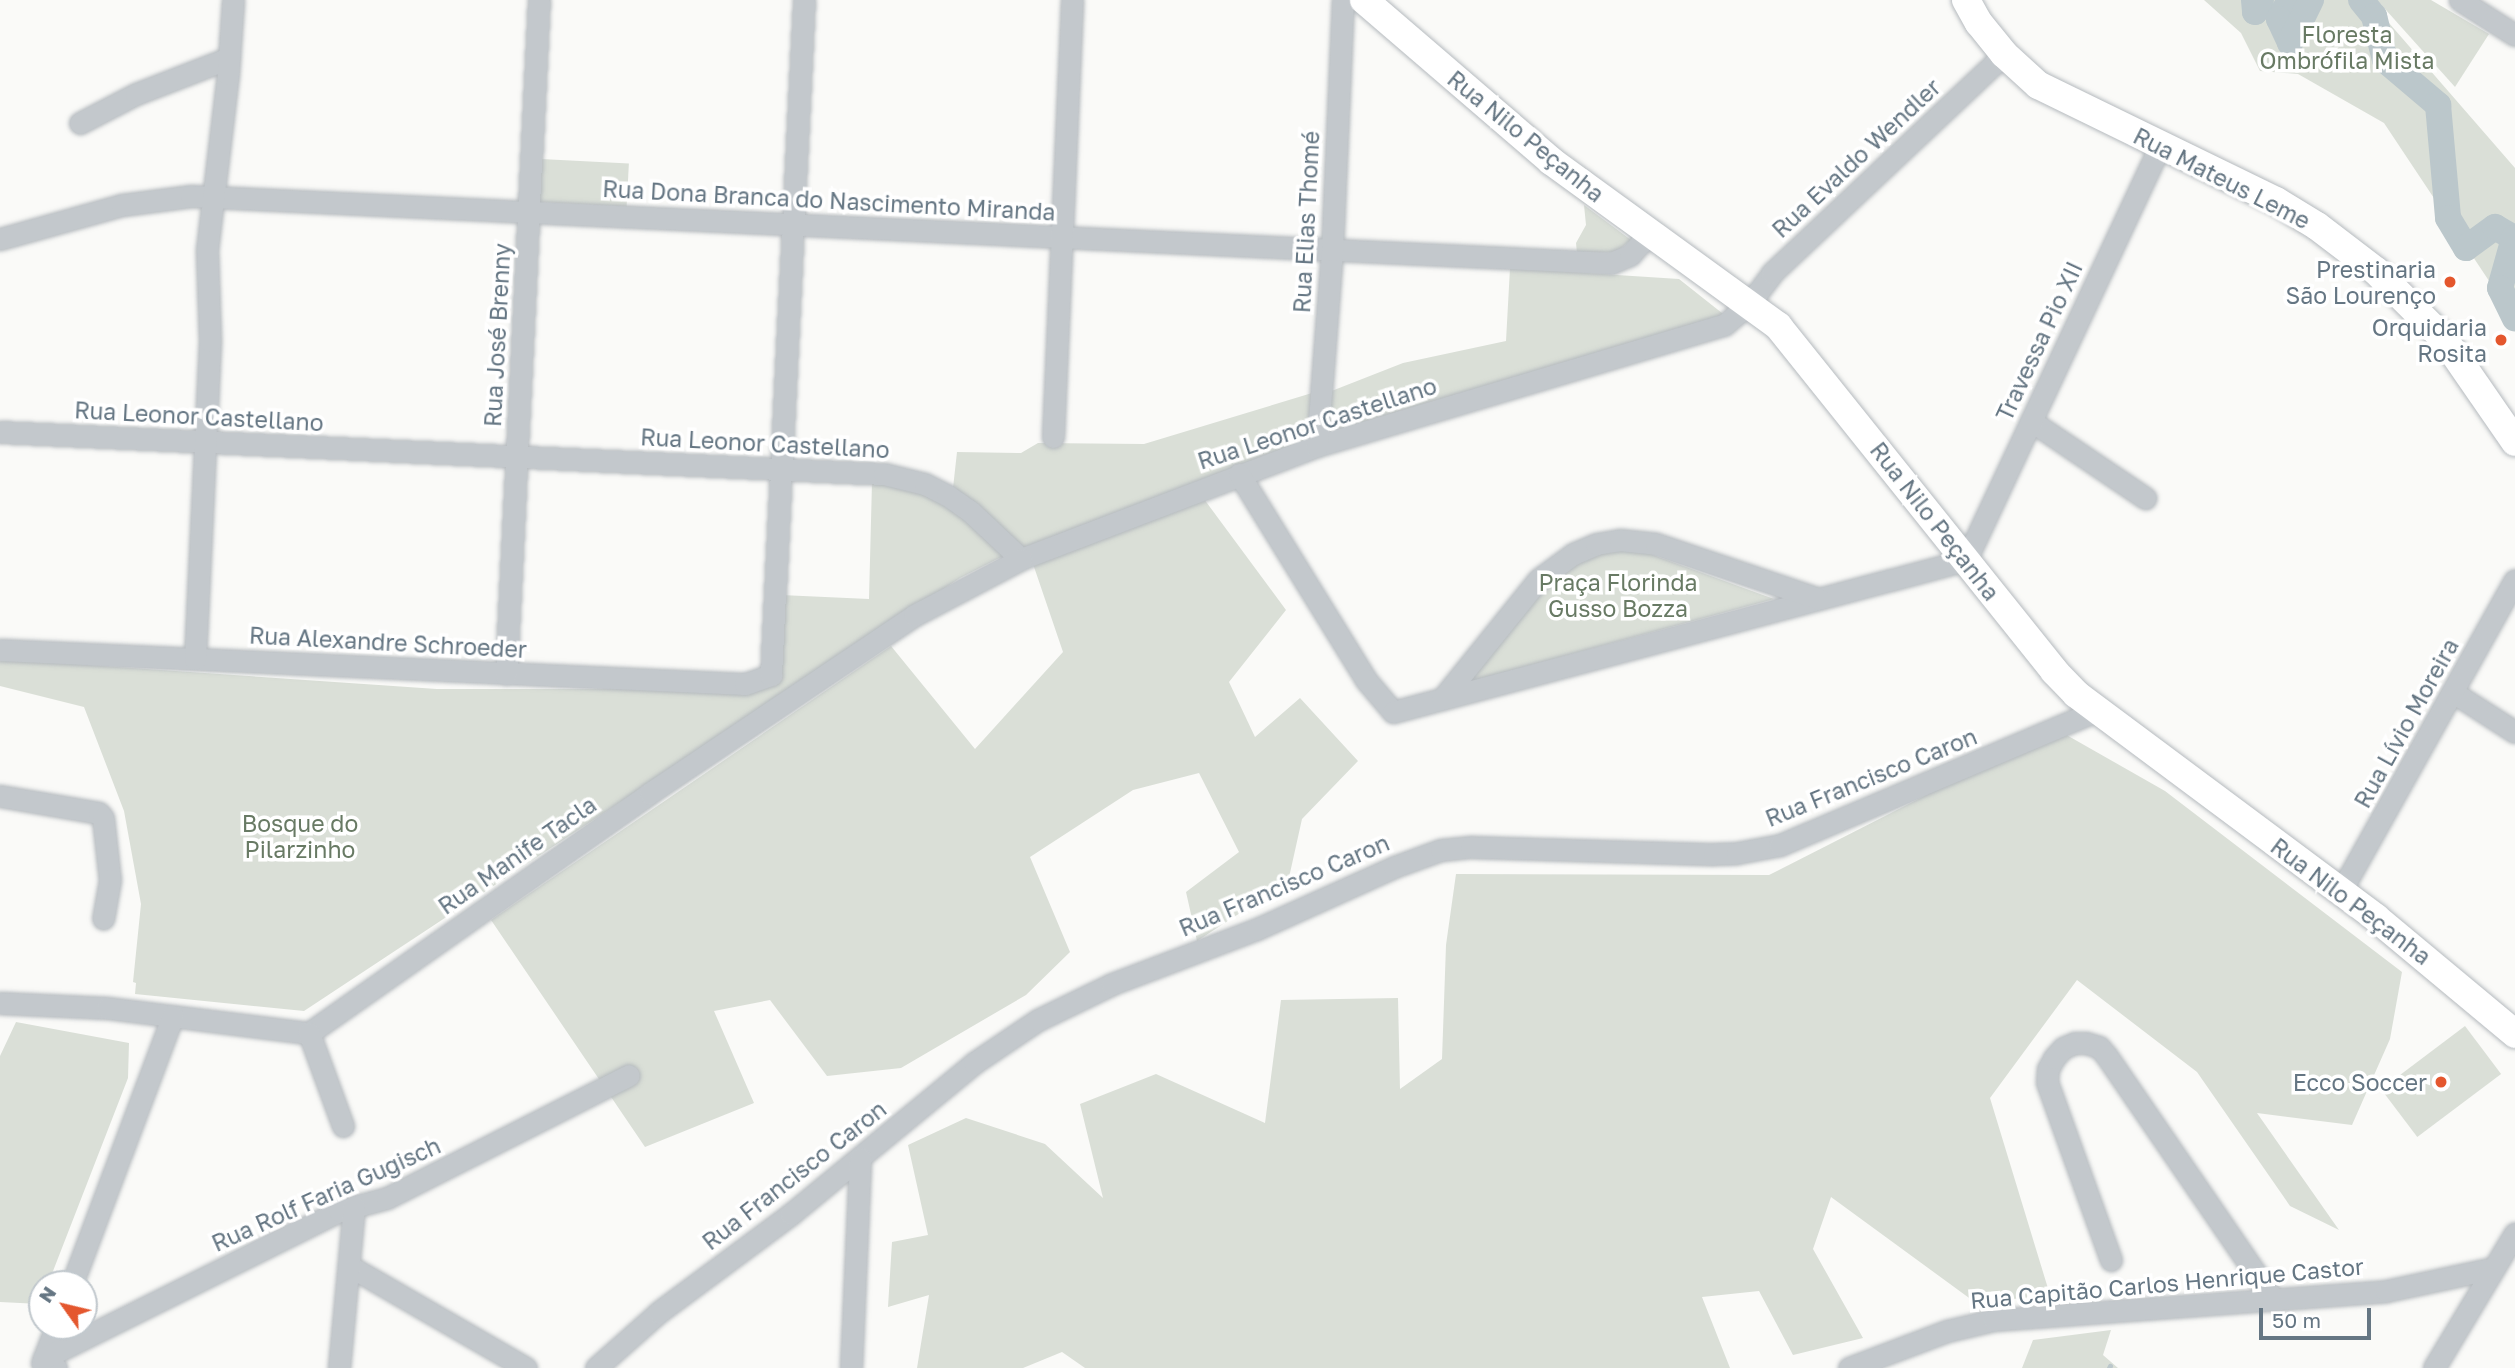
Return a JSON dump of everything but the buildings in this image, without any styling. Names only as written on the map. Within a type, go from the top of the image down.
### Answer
[{"type":"main road","name":"Rua Nilo Peçanha","points":[[1364,0],[1509,127],[1786,333],[2054,671],[2095,710],[2341,891],[2457,983],[2515,1034]]},
{"type":"main road","name":"Rua Mateus Leme","points":[[1966,0],[1979,23],[2004,54],[2052,94],[2295,212],[2376,271],[2444,339],[2515,442]]},
{"type":"street","points":[[195,659],[210,322],[207,250],[233,0]]},
{"type":"street","name":"Rua José Brenny","points":[[506,674],[540,0]]},
{"type":"street","points":[[782,470],[804,0]]},
{"type":"street","points":[[1053,437],[1072,0]]},
{"type":"street","name":"Rua Elias Thomé","points":[[1317,446],[1332,250],[1343,0]]},
{"type":"street","points":[[2460,0],[2515,35]]},
{"type":"street","name":"Rua Evaldo Wendler","points":[[1749,304],[1772,273],[2004,54]]},
{"type":"street","points":[[80,122],[136,94],[229,58]]},
{"type":"street","name":"Travessa Pio XII","points":[[1966,560],[2160,145]]},
{"type":"street","name":"Rua Dona Branca do Nascimento Miranda","points":[[0,239],[122,205],[168,198],[211,196],[1611,263],[1630,255],[1650,234]]},
{"type":"street","name":"Rua Leonor Castellano","points":[[0,432],[884,474],[925,484],[970,511],[1021,559],[1317,446],[1724,325],[1749,304]]},
{"type":"street","points":[[2031,421],[2145,498]]},
{"type":"street","name":"Rua Alexandre Schroeder","points":[[0,650],[745,684],[771,675],[782,470]]},
{"type":"street","points":[[1238,474],[1366,680],[1393,712],[1966,560]]},
{"type":"street","points":[[1442,699],[1539,579],[1573,554],[1596,544],[1620,540],[1656,544],[1819,599]]},
{"type":"street","name":"Rua Manife Tacla","points":[[309,1033],[650,793],[915,615],[1021,559]]},
{"type":"street","name":"Rua Lívio Moreira","points":[[2341,891],[2515,580]]},
{"type":"street","points":[[2454,693],[2515,732]]},
{"type":"street","name":"Rua Francisco Caron","points":[[596,1368],[659,1312],[860,1158],[974,1063],[1038,1020],[1112,984],[1257,929],[1417,858],[1471,847],[1714,854],[1759,850],[1801,838],[2095,710]]},
{"type":"street","points":[[0,796],[99,813],[103,818],[110,880],[103,918]]},
{"type":"street","points":[[0,1003],[75,1005],[309,1033],[343,1126]]},
{"type":"street","points":[[77,1270],[173,1016]]},
{"type":"street","points":[[2111,1260],[2047,1082],[2048,1069],[2054,1058],[2063,1048],[2075,1043],[2099,1047],[2106,1055],[2273,1299]]},
{"type":"street","name":"Rua Rolf Faria Gugisch","points":[[47,1365],[339,1211],[387,1198],[629,1076]]},
{"type":"street","points":[[851,1368],[860,1158]]},
{"type":"street","points":[[339,1368],[351,1267],[354,1207]]},
{"type":"street","points":[[2434,1368],[2515,1233]]},
{"type":"street","points":[[351,1267],[526,1368]]},
{"type":"street","name":"Rua Capitão Carlos Henrique Castor","points":[[1849,1368],[1947,1331],[1983,1322],[2386,1290],[2494,1268]]},
{"type":"street","points":[[47,1365],[53,1340]]},
{"type":"green space","name":"Floresta Ombrófila Mista","points":[[2204,0],[2369,0],[2515,168],[2515,320],[2384,123],[2298,74],[2260,71],[2241,33]]},
{"type":"green space","points":[[2377,0],[2431,0],[2489,34],[2455,87]]},
{"type":"green space","points":[[541,159],[629,164],[627,207],[539,202]]},
{"type":"green space","points":[[1584,205],[1631,240],[1616,252],[1577,253],[1576,243],[1586,225]]},
{"type":"green space","points":[[1510,268],[1679,279],[1727,317],[1326,436],[1329,392],[1403,363],[1506,341]]},
{"type":"green space","points":[[1312,393],[1310,440],[1025,550],[953,488],[957,452],[1021,453],[1038,443],[1144,444]]},
{"type":"green space","name":"Bosque do Pilarzinho","points":[[872,482],[904,486],[953,509],[1005,555],[960,578],[304,1011],[135,994],[136,983],[133,982],[141,904],[124,811],[84,707],[0,686],[0,659],[437,689],[743,689],[775,681],[781,595],[869,599]]},
{"type":"green space","points":[[1204,499],[1286,610],[1229,682],[1255,737],[1300,698],[1358,761],[1302,819],[1288,882],[1197,941],[1186,892],[1239,852],[1199,773],[1133,790],[1030,857],[1070,952],[1026,995],[901,1068],[827,1076],[770,1000],[714,1011],[754,1103],[645,1147],[491,920],[891,646],[975,749],[1063,652],[1032,561]]},
{"type":"green space","name":"Praça Florinda Gusso Bozza","points":[[1611,550],[1642,551],[1774,599],[1469,682],[1537,597],[1568,567]]},
{"type":"green space","points":[[2056,729],[2165,791],[2402,972],[2390,1039],[2352,1125],[2257,1113],[2339,1230],[2290,1206],[2197,1072],[2077,980],[1990,1098],[2050,1295],[1976,1303],[1831,1197],[1813,1249],[1863,1338],[1793,1355],[1759,1291],[1702,1297],[1730,1368],[1085,1368],[1062,1352],[1023,1368],[917,1368],[929,1295],[888,1307],[892,1242],[928,1235],[908,1145],[966,1118],[1045,1144],[1103,1198],[1080,1104],[1156,1074],[1265,1123],[1281,1000],[1398,998],[1400,1089],[1442,1059],[1446,945],[1456,874],[1769,875]]},
{"type":"green space","points":[[16,1022],[129,1043],[128,1078],[53,1270],[28,1270],[28,1303],[0,1302],[0,1056]]},
{"type":"green space","name":"Ecco Soccer","points":[[2465,1026],[2501,1074],[2417,1137],[2381,1089]]},
{"type":"green space","points":[[2111,1330],[2103,1355],[2118,1368],[2022,1368],[2033,1340]]},
{"type":"waterway","points":[[2254,0],[2255,12],[2261,0]]},
{"type":"waterway","points":[[2290,0],[2279,19],[2290,43],[2311,0]]},
{"type":"waterway","points":[[2361,0],[2374,16],[2385,60],[2438,105],[2448,218],[2466,248],[2495,227],[2514,238],[2500,288],[2515,319]]},
{"type":"place","name":"Prestinaria São Lourenço","points":[[2450,282]]},
{"type":"place","name":"Orquidaria Rosita","points":[[2501,340]]},
{"type":"place","name":"Ecco Soccer","points":[[2441,1082]]}]
